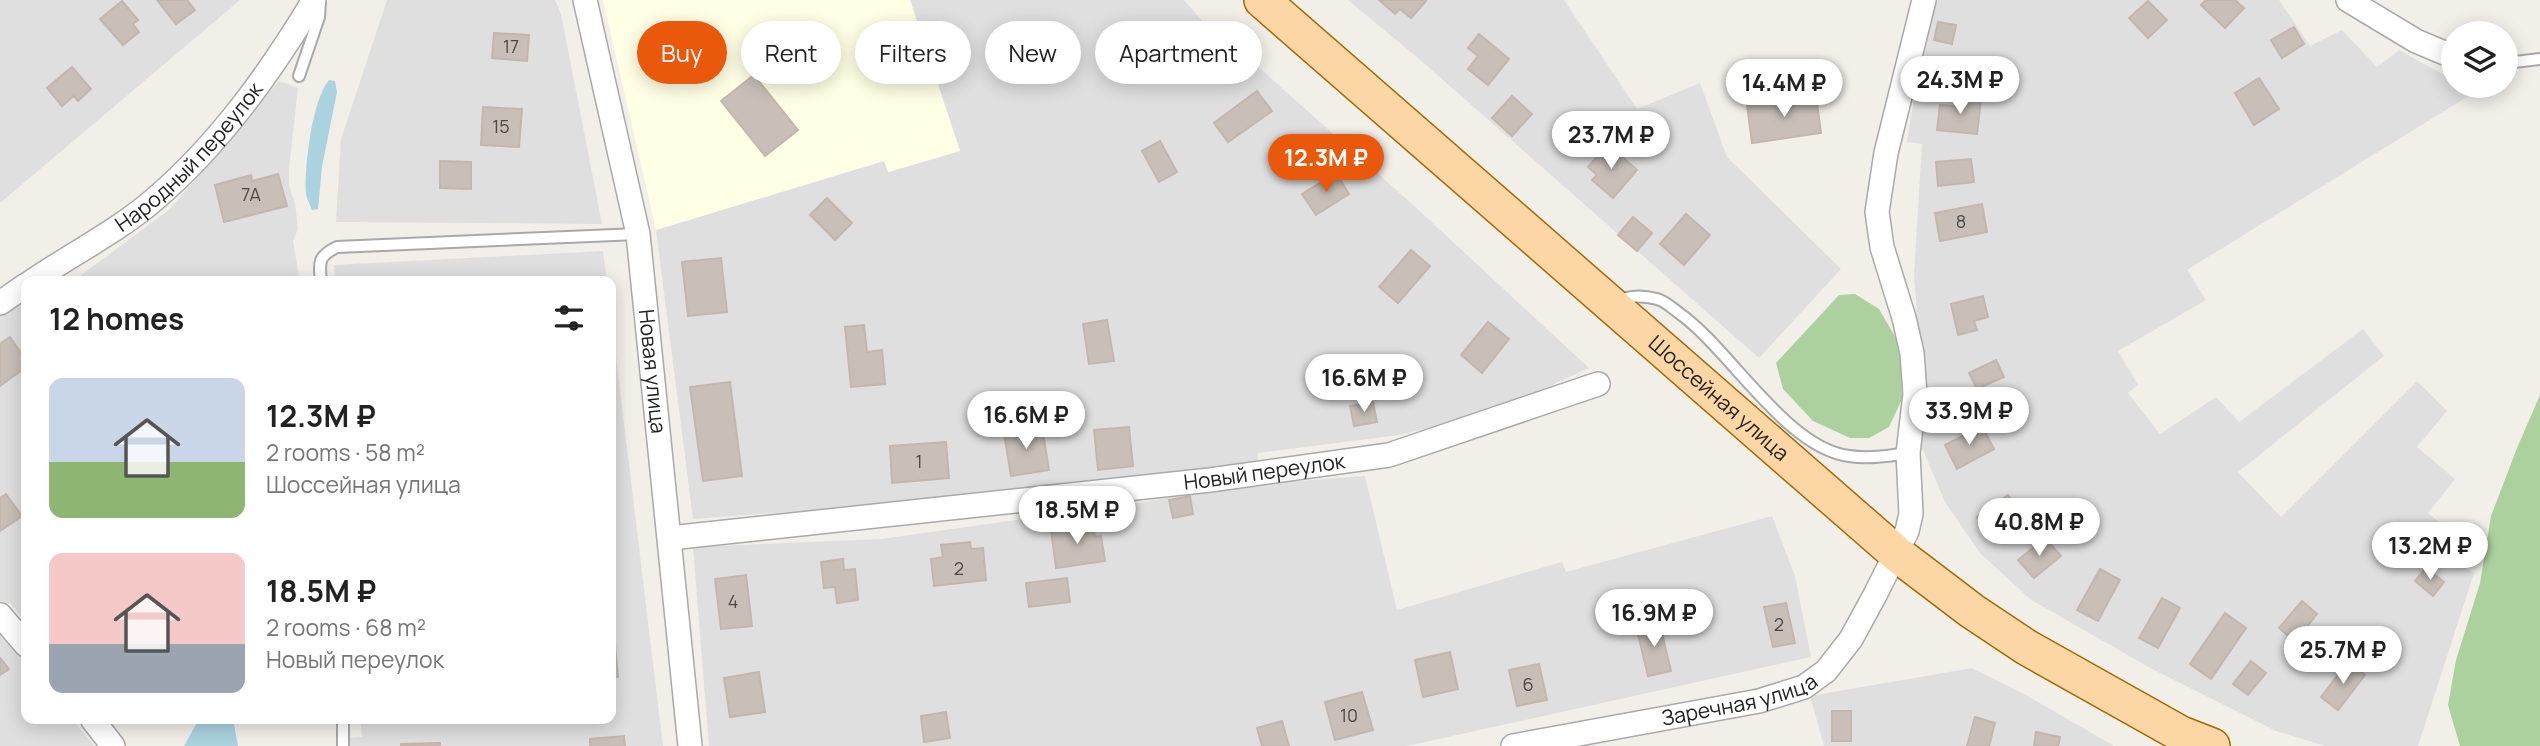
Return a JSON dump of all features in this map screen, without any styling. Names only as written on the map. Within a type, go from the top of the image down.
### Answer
[{"type":"main road","name":"Шоссейная улица","points":[[1262,0],[1897,554],[1972,611],[2026,647],[2181,734],[2212,746]]},
{"type":"street","name":"Народный переулок","points":[[42,276],[153,200],[199,158],[226,128],[268,72],[314,0]]},
{"type":"street","name":"Новая улица","points":[[585,0],[638,234],[690,746]]},
{"type":"street","name":"Заречная улица","points":[[1513,746],[1759,701],[1804,687],[1826,671],[1851,639],[1897,554],[1911,514],[1908,453],[1915,394],[1912,353],[1882,247],[1877,212],[1886,153],[1924,0]]},
{"type":"street","points":[[2347,0],[2416,41],[2441,52]]},
{"type":"street","name":"Народный переулок","points":[[0,303],[21,290]]},
{"type":"street","name":"Новый переулок","points":[[670,538],[1347,462],[1389,455],[1598,384]]},
{"type":"street","points":[[0,615],[21,639]]},
{"type":"street","points":[[96,724],[113,746]]},
{"type":"lane","points":[[299,76],[319,17],[320,0]]},
{"type":"lane","points":[[2518,62],[2540,59]]},
{"type":"lane","points":[[320,276],[319,264],[326,253],[337,247],[638,234]]},
{"type":"lane","points":[[1608,303],[1633,295],[1659,299],[1696,325],[1789,425],[1819,445],[1847,456],[1884,457],[1908,453]]},
{"type":"lane","points":[[343,724],[343,746]]},
{"type":"shaded area","points":[[0,0],[240,0],[0,203]]},
{"type":"shaded area","points":[[387,0],[555,0],[561,14],[602,224],[336,222],[341,139]]},
{"type":"shaded area","points":[[603,0],[910,0],[917,21],[855,21],[855,84],[938,84],[960,151],[888,172],[884,161],[656,230]]},
{"type":"shaded area","points":[[910,0],[1184,0],[1203,21],[1095,21],[1095,84],[1262,84],[1262,70],[1412,204],[1589,368],[1514,403],[1453,422],[1399,435],[1258,453],[1258,462],[859,507],[693,519],[656,230],[885,160],[889,172],[960,151],[938,84],[971,84],[971,21],[917,21]]},
{"type":"shaded area","points":[[1348,0],[1564,0],[1637,109],[1700,83],[1727,157],[1841,269],[1759,358],[1418,58]]},
{"type":"shaded area","points":[[1933,0],[2279,0],[2310,46],[2342,30],[2377,67],[2399,50],[2441,73],[2441,98],[2465,98],[2187,270],[2206,300],[2118,351],[2138,385],[2128,393],[2160,434],[2216,397],[2239,422],[2363,329],[2384,356],[2238,472],[2281,517],[2417,381],[2447,411],[2417,447],[2455,479],[2428,513],[2439,522],[2429,546],[2474,573],[2418,746],[2326,746],[2276,731],[2152,669],[2030,599],[1980,553],[1945,502],[1920,443],[1922,392],[1914,274],[1922,144],[1907,142],[1923,41]]},
{"type":"shaded area","points":[[279,81],[298,88],[289,186],[295,203],[298,229],[293,241],[299,276],[80,276],[170,209]]},
{"type":"shaded area","points":[[603,251],[606,276],[335,276],[334,265]]},
{"type":"shaded area","points":[[21,302],[21,616],[10,603],[0,602],[0,316]]},
{"type":"shaded area","points":[[616,356],[663,746],[350,746],[349,738],[362,737],[361,724],[616,724]]},
{"type":"shaded area","points":[[1365,476],[1397,610],[1562,562],[1566,572],[1772,516],[1795,576],[1811,657],[1407,746],[709,746],[693,547],[881,539],[1145,502],[1233,486]]},
{"type":"shaded area","points":[[0,632],[21,658],[21,724],[76,724],[94,746],[0,746]]},
{"type":"shaded area","points":[[1972,668],[2026,695],[2114,746],[1824,746],[1810,696]]},
{"type":"green space","points":[[1855,294],[1879,309],[1900,345],[1902,399],[1889,427],[1869,438],[1850,438],[1813,421],[1783,389],[1776,363],[1839,295]]},
{"type":"green space","points":[[2540,395],[2540,746],[2460,746],[2448,705],[2456,660],[2480,583],[2491,516]]},
{"type":"water","points":[[329,80],[335,81],[337,92],[322,167],[318,209],[312,210],[306,194],[308,152],[318,103]]},
{"type":"water","points":[[196,724],[234,724],[238,746],[184,746]]},
{"type":"building","points":[[157,0],[187,0],[195,10],[176,24]]},
{"type":"building","points":[[1379,0],[1426,1],[1411,18],[1400,9],[1395,14]]},
{"type":"building","points":[[2206,0],[2235,0],[2244,8],[2225,28],[2201,5]]},
{"type":"building","points":[[122,1],[138,20],[133,24],[139,32],[123,45],[100,19]]},
{"type":"building","points":[[2148,1],[2167,20],[2148,38],[2129,18]]},
{"type":"building","points":[[1938,22],[1956,25],[1952,44],[1934,40]]},
{"type":"building","points":[[2294,27],[2304,44],[2282,58],[2271,40]]},
{"type":"building","points":[[494,33],[529,35],[527,61],[492,58]]},
{"type":"building","points":[[1479,34],[1509,59],[1488,85],[1468,69],[1478,56],[1468,48]]},
{"type":"building","points":[[72,67],[91,89],[78,101],[74,96],[62,106],[47,88]]},
{"type":"building","points":[[2259,78],[2279,109],[2254,125],[2235,93]]},
{"type":"building","points":[[743,84],[761,84],[798,130],[765,156],[721,101]]},
{"type":"building","points":[[1257,91],[1272,111],[1228,142],[1214,123]]},
{"type":"building","points":[[1816,95],[1821,133],[1752,143],[1747,105]]},
{"type":"building","points":[[1512,96],[1532,114],[1512,136],[1492,118]]},
{"type":"building","points":[[1957,96],[1981,99],[1977,134],[1937,130],[1940,105],[1956,106]]},
{"type":"building","points":[[483,107],[522,109],[519,147],[481,145]]},
{"type":"building","points":[[1160,141],[1177,172],[1159,182],[1142,151]]},
{"type":"building","points":[[1608,144],[1637,170],[1613,198],[1592,180],[1597,175],[1588,167]]},
{"type":"building","points":[[1971,159],[1974,182],[1938,186],[1936,162]]},
{"type":"building","points":[[440,161],[471,162],[471,189],[440,188]]},
{"type":"building","points":[[1336,173],[1349,194],[1316,215],[1302,194]]},
{"type":"building","points":[[278,174],[287,206],[224,222],[215,185],[251,175],[252,181]]},
{"type":"building","points":[[827,198],[852,223],[835,240],[810,215]]},
{"type":"building","points":[[1982,204],[1987,232],[1940,241],[1935,213]]},
{"type":"building","points":[[1686,214],[1710,235],[1684,265],[1660,244]]},
{"type":"building","points":[[1633,217],[1652,233],[1637,251],[1618,235]]},
{"type":"building","points":[[1411,250],[1430,266],[1398,303],[1379,287]]},
{"type":"building","points":[[721,258],[727,312],[688,316],[682,262]]},
{"type":"building","points":[[1983,296],[1988,317],[1974,321],[1977,330],[1958,335],[1951,304]]},
{"type":"building","points":[[1107,320],[1114,361],[1089,364],[1083,324]]},
{"type":"building","points":[[1488,322],[1509,339],[1482,373],[1461,355]]},
{"type":"building","points":[[864,325],[867,352],[882,350],[885,384],[851,387],[845,327]]},
{"type":"building","points":[[10,337],[21,353],[21,371],[0,386],[0,344]]},
{"type":"building","points":[[1996,360],[2004,377],[1977,389],[1969,373]]},
{"type":"building","points":[[730,382],[742,476],[703,481],[690,387]]},
{"type":"building","points":[[1373,402],[1377,422],[1354,426],[1350,406]]},
{"type":"building","points":[[1982,426],[1994,449],[1957,469],[1945,445]]},
{"type":"building","points":[[1042,427],[1049,470],[1011,476],[1004,433]]},
{"type":"building","points":[[1129,427],[1133,466],[1098,470],[1094,430]]},
{"type":"building","points":[[946,442],[949,478],[892,483],[890,446]]},
{"type":"building","points":[[6,494],[21,517],[0,531],[0,498]]},
{"type":"building","points":[[2008,495],[2020,512],[1990,535],[1977,517]]},
{"type":"building","points":[[1190,496],[1193,514],[1173,518],[1169,500]]},
{"type":"building","points":[[1093,524],[1095,537],[1101,536],[1105,561],[1056,568],[1051,530]]},
{"type":"building","points":[[2045,538],[2061,556],[2034,578],[2018,560]]},
{"type":"building","points":[[970,542],[971,549],[983,548],[986,580],[934,586],[931,559],[943,557],[941,545]]},
{"type":"building","points":[[843,559],[844,570],[855,569],[858,600],[837,603],[835,587],[824,588],[821,562]]},
{"type":"building","points":[[2426,568],[2444,582],[2433,596],[2415,581]]},
{"type":"building","points":[[2100,569],[2120,580],[2098,621],[2077,610]]},
{"type":"building","points":[[746,575],[752,626],[721,629],[715,579]]},
{"type":"building","points":[[1067,578],[1070,602],[1029,607],[1026,583]]},
{"type":"building","points":[[2162,598],[2180,608],[2158,648],[2139,638]]},
{"type":"building","points":[[2302,601],[2317,614],[2295,642],[2279,628]]},
{"type":"building","points":[[1786,603],[1795,643],[1773,647],[1764,607]]},
{"type":"building","points":[[2225,613],[2246,628],[2211,679],[2190,664]]},
{"type":"building","points":[[1659,621],[1671,671],[1648,676],[1636,626]]},
{"type":"building","points":[[1450,652],[1458,689],[1423,697],[1415,660]]},
{"type":"building","points":[[0,658],[9,669],[0,675]]},
{"type":"building","points":[[2251,661],[2266,673],[2248,695],[2233,684]]},
{"type":"building","points":[[2348,662],[2365,675],[2338,710],[2321,697]]},
{"type":"building","points":[[1539,664],[1547,700],[1517,706],[1509,670]]},
{"type":"building","points":[[759,672],[765,712],[730,717],[724,678]]},
{"type":"building","points":[[1362,692],[1373,730],[1335,740],[1325,702]]},
{"type":"building","points":[[1832,711],[1851,711],[1851,741],[1832,741]]},
{"type":"building","points":[[946,712],[950,738],[924,742],[921,716]]},
{"type":"building","points":[[1975,717],[1995,723],[1989,746],[1967,746]]},
{"type":"building","points":[[1282,721],[1289,746],[1262,746],[1257,728]]},
{"type":"building","points":[[2036,732],[2060,737],[2058,746],[2034,746]]},
{"type":"building","points":[[624,736],[625,746],[590,746],[590,739]]},
{"type":"building","points":[[440,743],[440,746],[401,746],[401,744]]}]
